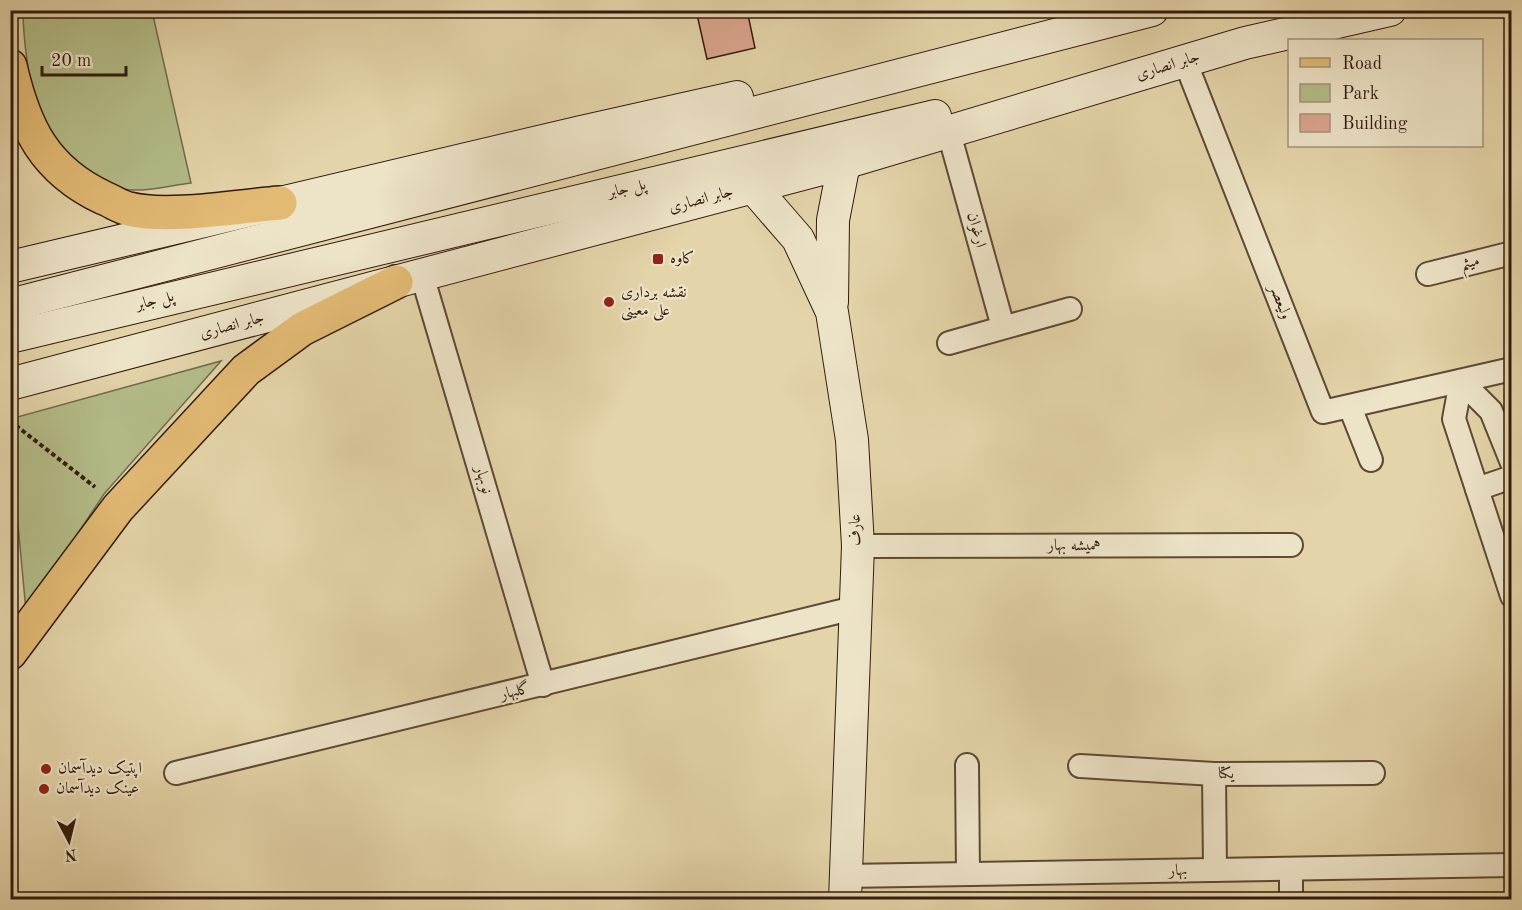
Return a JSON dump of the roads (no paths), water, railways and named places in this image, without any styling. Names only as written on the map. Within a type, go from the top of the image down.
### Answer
[{"type":"main road","points":[[10,267],[590,129],[1136,10]]},
{"type":"main road","name":"پل جابر","points":[[10,305],[1152,10]]},
{"type":"main road","name":"جابر انصاری","points":[[10,384],[844,163],[1245,43],[1390,10]]},
{"type":"main road","name":"پل جابر","points":[[10,337],[1245,43]]},
{"type":"main road","points":[[10,66],[20,106],[46,156],[84,189],[129,209],[176,212],[280,203]]},
{"type":"main road","points":[[832,312],[833,220],[844,163]]},
{"type":"main road","name":"عارف","points":[[753,187],[798,239],[832,312],[852,440],[858,546],[845,888]]},
{"type":"main road","points":[[10,654],[118,508],[246,370],[302,329],[409,279]]},
{"type":"street","name":"ولیعصر","points":[[1185,61],[1323,412],[1512,369]]},
{"type":"street","name":"ارغوان","points":[[950,133],[1003,327]]},
{"type":"street","name":"میثم","points":[[1428,274],[1512,253]]},
{"type":"street","name":"نوبهار","points":[[409,279],[543,685]]},
{"type":"street","points":[[949,342],[1070,309]]},
{"type":"street","points":[[1461,381],[1491,411],[1512,463]]},
{"type":"street","points":[[1461,381],[1454,419],[1511,592]]},
{"type":"street","points":[[1350,407],[1371,460]]},
{"type":"street","points":[[1477,489],[1512,477]]},
{"type":"street","name":"همیشه بهار","points":[[858,546],[1291,545]]},
{"type":"street","name":"گلبهار","points":[[176,773],[854,608]]},
{"type":"street","points":[[967,765],[968,874]]},
{"type":"street","name":"یکتا","points":[[1080,766],[1214,774],[1373,773]]},
{"type":"street","points":[[1214,774],[1215,870]]},
{"type":"street","name":"بهار","points":[[845,888],[968,874],[1512,865]]},
{"type":"street","points":[[1291,868],[1291,900]]},
{"type":"place","name":"کاوه","points":[[658,259]]},
{"type":"place","name":"نقشه برداری علی معینی","points":[[609,302]]},
{"type":"place","name":"اپتیک دیدآسمان","points":[[46,769]]},
{"type":"place","name":"عینک دیدآسمان","points":[[44,789]]}]
